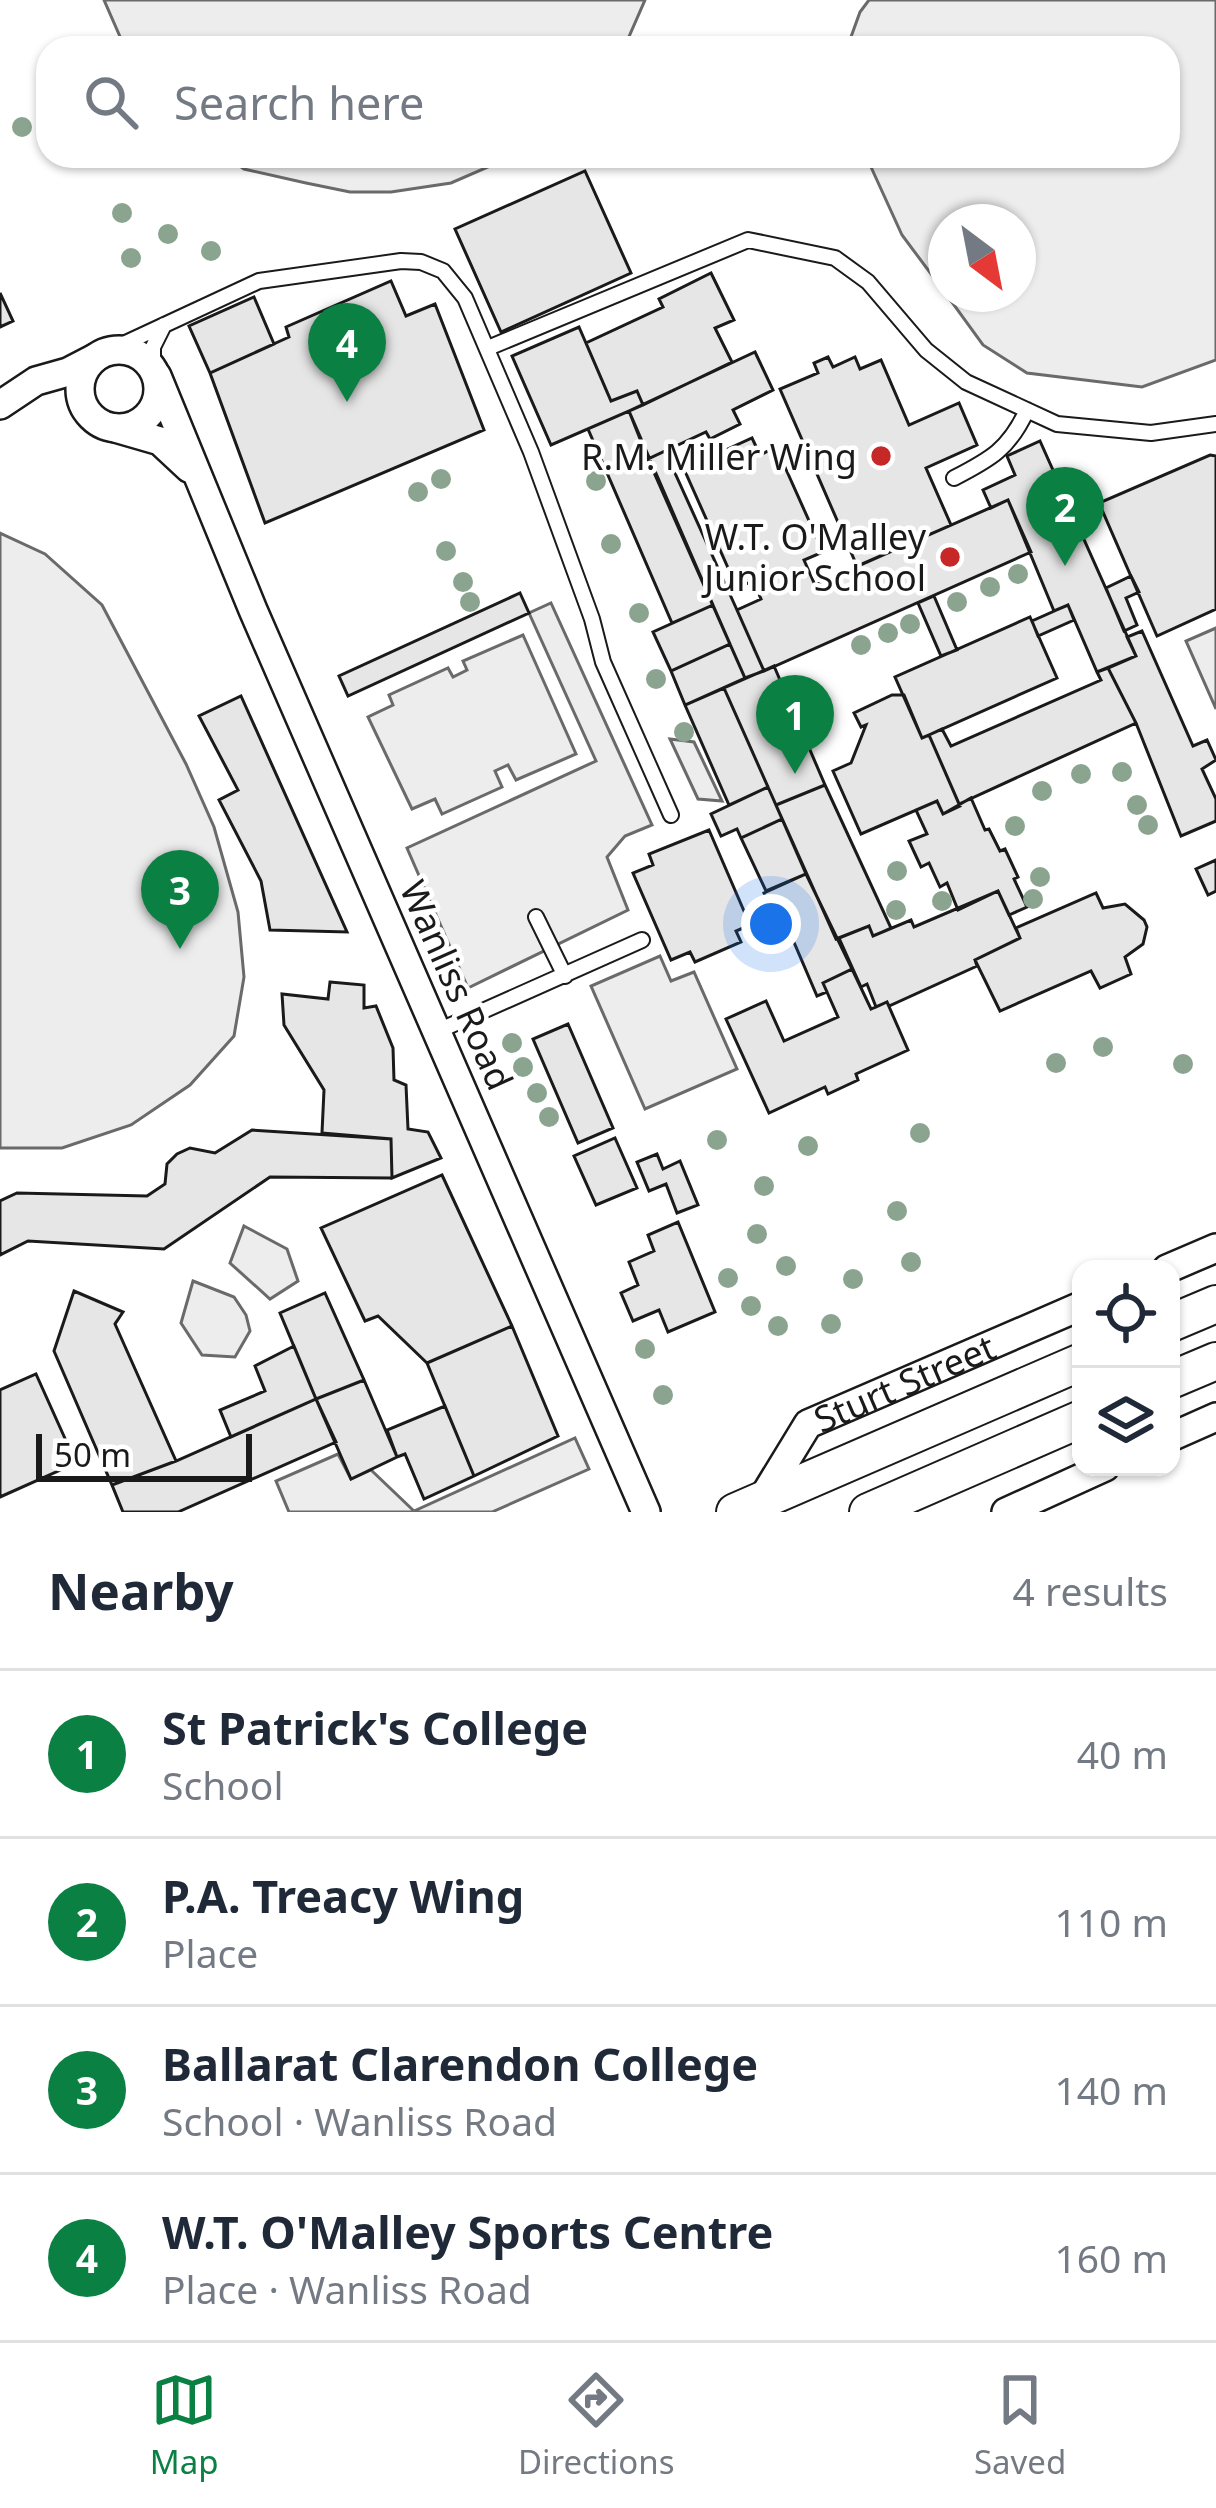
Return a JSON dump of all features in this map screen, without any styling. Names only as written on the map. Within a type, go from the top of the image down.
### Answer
[{"type":"main road","points":[[1180,1319],[1216,1304]]},
{"type":"main road","points":[[1180,1376],[1216,1360]]},
{"type":"main road","name":"Sturt Street","points":[[748,1506],[1072,1366]]},
{"type":"main road","points":[[868,1512],[1072,1423]]},
{"type":"street","points":[[0,405],[35,381],[68,372],[99,356],[131,351],[155,373],[158,397],[148,416],[129,427],[103,421],[83,403],[81,382],[99,356]]},
{"type":"street","name":"Wanliss Road","points":[[155,373],[646,1512]]},
{"type":"street","name":"Wanliss Road","points":[[0,405],[49,394],[72,401],[103,421],[169,447],[188,465],[201,488]]},
{"type":"street","points":[[1180,1263],[1216,1247]]},
{"type":"street","name":"Sturt Street","points":[[748,1506],[808,1424],[1072,1310]]},
{"type":"street","points":[[1180,1433],[1216,1417]]},
{"type":"street","points":[[1006,1512],[1086,1476]]},
{"type":"lane","points":[[488,349],[748,239],[835,258],[868,282],[926,350],[966,382],[1057,424],[1150,433],[1216,424]]},
{"type":"lane","points":[[99,356],[259,281],[410,261],[430,265],[455,284],[532,452],[603,662],[670,815]]},
{"type":"lane","points":[[155,373],[157,335],[173,319]]},
{"type":"lane","points":[[954,478],[987,462],[1014,438],[1027,410]]},
{"type":"lane","points":[[536,917],[565,976]]},
{"type":"lane","points":[[438,1031],[642,940]]},
{"type":"shaded area","points":[[104,0],[645,0],[629,36],[120,36]]},
{"type":"shaded area","points":[[869,0],[1216,0],[1216,360],[1142,387],[1027,373],[983,345],[959,312],[1036,312],[1036,204],[928,204],[928,270],[902,235],[871,168],[1180,168],[1180,36],[851,36]]},
{"type":"shaded area","points":[[485,168],[451,183],[391,192],[350,192],[244,169]]},
{"type":"shaded area","points":[[0,533],[45,554],[102,605],[214,827],[238,912],[244,977],[234,1036],[190,1085],[131,1125],[62,1148],[0,1148]]},
{"type":"shaded area","points":[[551,603],[652,825],[625,836],[607,857],[628,910],[468,988],[407,848],[596,761],[529,613]]},
{"type":"shaded area","points":[[1216,628],[1216,709],[1186,641]]},
{"type":"shaded area","points":[[523,635],[576,754],[516,780],[508,765],[495,771],[502,787],[442,814],[435,799],[412,809],[368,717],[393,705],[389,695],[448,668],[453,677],[467,670],[463,661]]},
{"type":"shaded area","points":[[670,739],[694,742],[722,801],[698,799]]},
{"type":"shaded area","points":[[660,956],[671,981],[694,972],[737,1069],[645,1109],[591,986]]},
{"type":"shaded area","points":[[244,1226],[287,1249],[298,1281],[270,1299],[230,1263]]},
{"type":"shaded area","points":[[193,1281],[234,1297],[246,1315],[250,1331],[235,1357],[202,1355],[181,1323]]},
{"type":"shaded area","points":[[575,1438],[589,1469],[492,1512],[289,1512],[276,1481],[338,1454],[351,1479],[371,1470],[414,1511]]},
{"type":"building","points":[[585,171],[631,273],[501,332],[455,229]]},
{"type":"building","points":[[711,273],[734,320],[715,328],[732,362],[643,405],[637,391],[611,401],[586,343],[663,307],[659,299]]},
{"type":"building","points":[[391,281],[406,316],[435,304],[484,430],[265,523],[210,373],[289,337],[286,327]]},
{"type":"building","points":[[0,293],[13,321],[0,327]]},
{"type":"building","points":[[254,297],[274,344],[210,373],[189,326]]},
{"type":"building","points":[[579,327],[611,401],[637,391],[643,405],[551,445],[512,356]]},
{"type":"building","points":[[755,352],[773,390],[733,410],[740,424],[710,439],[706,432],[648,459],[629,411]]},
{"type":"building","name":"R.M. Miller Wing","points":[[828,357],[833,367],[855,357],[860,369],[881,360],[909,425],[959,403],[977,445],[926,468],[951,525],[857,566],[780,389],[818,373],[814,363]]},
{"type":"building","points":[[629,411],[713,605],[672,623],[588,429]]},
{"type":"building","name":"W.T. O'Malley Junior School","points":[[752,438],[760,455],[776,447],[823,552],[804,560],[815,585],[1008,500],[1031,552],[764,671],[737,610],[761,599],[753,581],[737,588],[684,469]]},
{"type":"building","points":[[1040,441],[1136,656],[1097,672],[1068,605],[1054,611],[1008,500],[991,508],[983,490],[1015,475],[1007,456]]},
{"type":"building","points":[[665,451],[764,671],[745,678],[648,459]]},
{"type":"building","points":[[1216,456],[1216,609],[1157,636],[1099,503]]},
{"type":"building","points":[[1131,576],[1139,592],[1126,598],[1137,625],[1124,631],[1106,588]]},
{"type":"building","points":[[520,593],[529,613],[348,696],[339,676]]},
{"type":"building","points":[[934,596],[957,650],[941,656],[918,603]]},
{"type":"building","points":[[713,605],[730,644],[671,671],[653,632]]},
{"type":"building","points":[[1068,605],[1074,620],[1038,636],[1032,621]]},
{"type":"building","points":[[1030,617],[1057,678],[922,738],[895,677]]},
{"type":"building","points":[[1142,631],[1193,746],[1207,740],[1216,760],[1202,769],[1216,799],[1216,821],[1181,836],[1136,723],[1108,668],[1136,656],[1127,637]]},
{"type":"building","points":[[730,644],[745,678],[685,705],[671,671]]},
{"type":"building","points":[[774,666],[825,785],[776,805],[724,688]]},
{"type":"building","points":[[1108,668],[1136,723],[959,804],[929,735],[942,729],[951,746],[1101,680],[1097,672]]},
{"type":"building","points":[[724,688],[768,787],[729,805],[685,705]]},
{"type":"building","points":[[892,695],[904,695],[922,738],[929,735],[960,806],[943,814],[937,801],[861,834],[833,771],[851,763],[866,725],[861,727],[854,713]]},
{"type":"building","points":[[241,696],[347,932],[270,930],[261,881],[219,800],[238,790],[199,716]]},
{"type":"building","points":[[825,785],[891,928],[873,936],[869,926],[836,939],[776,805]]},
{"type":"building","points":[[768,787],[782,819],[741,838],[737,829],[721,836],[711,814]]},
{"type":"building","points":[[971,798],[985,830],[989,829],[1000,851],[1005,849],[1018,877],[1014,879],[1027,907],[1009,915],[998,891],[958,910],[947,883],[940,887],[929,863],[921,867],[909,841],[927,834],[916,810],[937,801],[943,814]]},
{"type":"building","points":[[782,819],[806,874],[766,891],[741,838]]},
{"type":"building","points":[[709,830],[750,925],[736,931],[741,942],[695,962],[690,952],[671,960],[633,873],[653,865],[649,854]]},
{"type":"building","points":[[1216,860],[1216,891],[1208,895],[1196,869]]},
{"type":"building","points":[[806,874],[852,969],[823,983],[827,992],[817,996],[784,919],[777,922],[764,893]]},
{"type":"building","points":[[998,891],[1020,938],[975,960],[977,966],[889,1006],[887,1002],[876,1007],[867,984],[861,987],[839,938],[869,926],[873,936],[911,920],[914,927]]},
{"type":"building","points":[[1096,893],[1103,908],[1125,904],[1144,920],[1143,944],[1125,957],[1131,974],[1100,988],[1091,971],[1000,1011],[975,960],[1020,938],[1016,928]]},
{"type":"building","points":[[852,969],[871,1009],[887,1002],[908,1050],[856,1074],[858,1080],[828,1094],[825,1087],[769,1113],[726,1019],[766,1001],[784,1041],[838,1017],[823,983]]},
{"type":"building","points":[[330,982],[364,985],[364,1008],[376,1006],[393,1048],[394,1080],[406,1085],[408,1129],[428,1132],[441,1158],[392,1178],[391,1139],[322,1133],[324,1090],[284,1025],[282,994],[328,999]]},
{"type":"building","points":[[568,1024],[613,1128],[578,1143],[533,1039]]},
{"type":"building","points":[[252,1130],[391,1139],[392,1178],[270,1177],[164,1249],[28,1241],[0,1255],[0,1201],[17,1193],[147,1196],[165,1184],[167,1164],[177,1154],[190,1148],[215,1153]]},
{"type":"building","points":[[615,1138],[637,1188],[596,1205],[574,1156]]},
{"type":"building","points":[[657,1154],[663,1169],[680,1161],[698,1205],[677,1213],[666,1184],[649,1191],[637,1162]]},
{"type":"building","points":[[442,1175],[512,1326],[427,1363],[378,1316],[365,1321],[321,1228]]},
{"type":"building","points":[[678,1222],[715,1312],[668,1332],[659,1310],[633,1321],[621,1293],[638,1285],[629,1262],[654,1251],[648,1235]]},
{"type":"building","points":[[74,1291],[123,1312],[115,1324],[176,1461],[112,1485],[54,1351]]},
{"type":"building","points":[[325,1293],[364,1380],[316,1399],[280,1313]]},
{"type":"building","points":[[512,1326],[558,1436],[474,1476],[427,1363]]},
{"type":"building","points":[[294,1346],[316,1399],[231,1437],[220,1410],[265,1391],[255,1366]]},
{"type":"building","points":[[36,1374],[76,1463],[0,1497],[0,1390]]},
{"type":"building","points":[[364,1380],[397,1457],[351,1479],[316,1399]]},
{"type":"building","points":[[316,1399],[336,1442],[178,1512],[123,1512],[112,1485]]},
{"type":"building","points":[[445,1406],[474,1476],[424,1499],[405,1454],[397,1457],[387,1430]]},
{"type":"place","name":"W.T. O'Malley Sports Centre","points":[[347,402]]},
{"type":"place","name":"R.M. Miller Wing","points":[[881,456]]},
{"type":"place","name":"W.T. O'Malley Junior School","points":[[950,557]]},
{"type":"place","name":"P.A. Treacy Wing","points":[[1065,566]]},
{"type":"place","name":"St Patrick's College","points":[[795,774]]},
{"type":"place","name":"Ballarat Clarendon College","points":[[180,949]]}]
